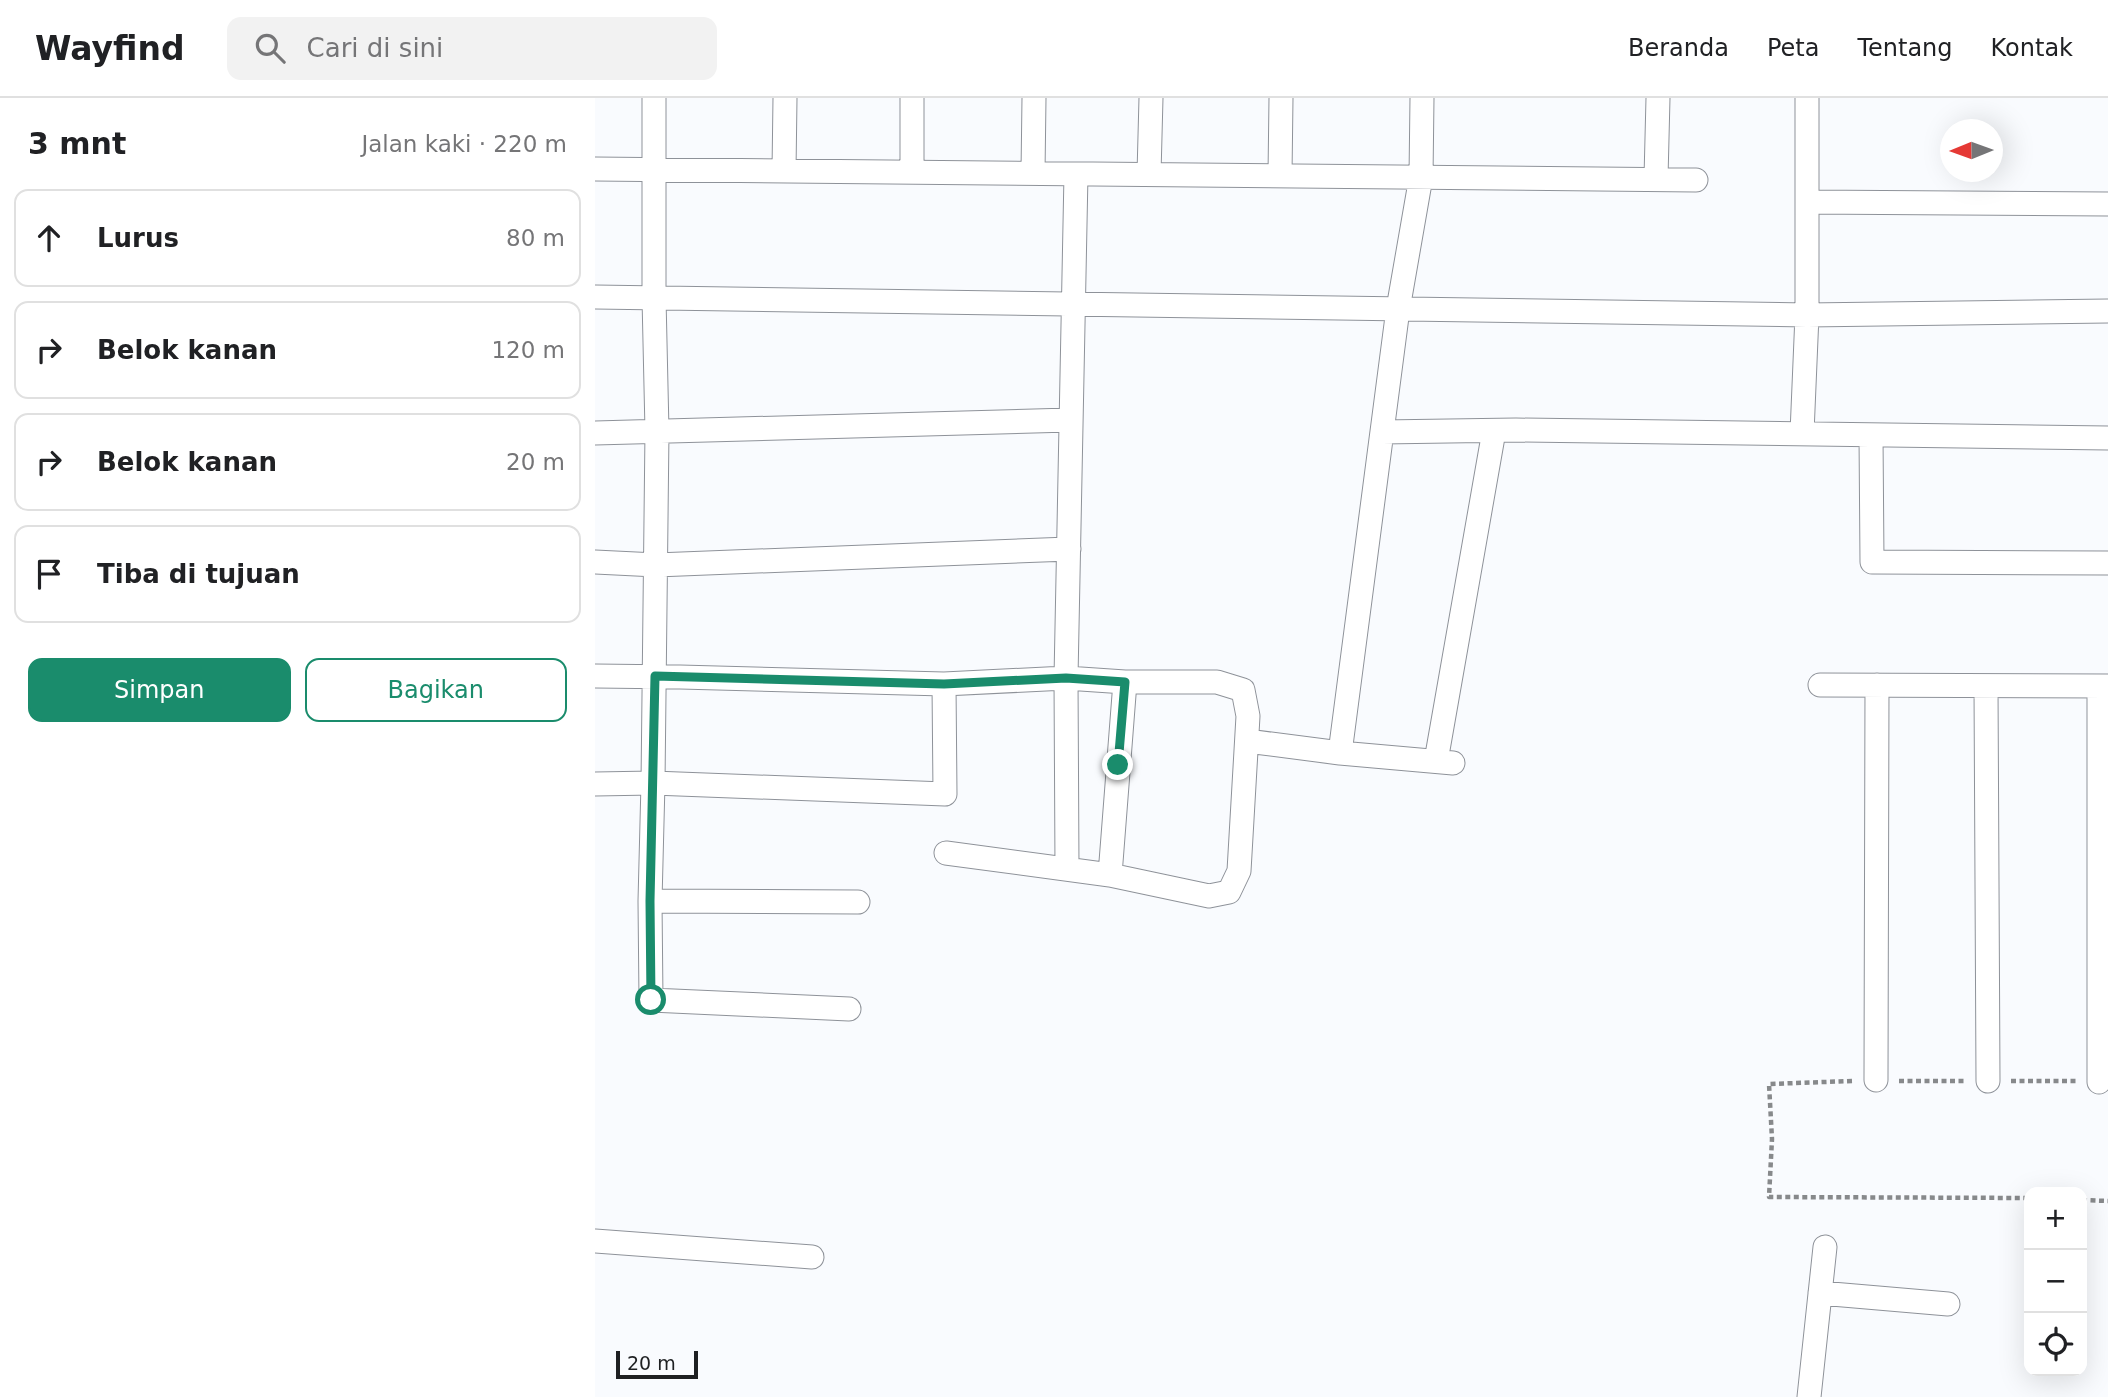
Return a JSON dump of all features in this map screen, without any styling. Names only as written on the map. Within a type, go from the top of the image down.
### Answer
[{"type":"street","points":[[655,98],[653,170],[657,431],[651,1000],[849,1009]]},
{"type":"street","points":[[784,171],[785,98]]},
{"type":"street","points":[[912,98],[912,172]]},
{"type":"street","points":[[1033,173],[1034,98]]},
{"type":"street","points":[[1149,174],[1150,98]]},
{"type":"street","points":[[1280,176],[1281,98]]},
{"type":"street","points":[[1340,753],[1398,309],[1421,177],[1422,98]]},
{"type":"street","points":[[1656,178],[1658,98]]},
{"type":"street","points":[[1802,433],[1807,315],[1807,98]]},
{"type":"street","points":[[595,169],[1696,180]]},
{"type":"street","points":[[1067,868],[1066,678],[1076,174]]},
{"type":"street","points":[[1807,202],[2108,204]]},
{"type":"street","points":[[595,298],[1807,315],[2108,311]]},
{"type":"street","points":[[595,433],[1070,420]]},
{"type":"street","points":[[1247,741],[1444,762],[1494,431]]},
{"type":"street","points":[[1382,432],[1802,433],[2108,438]]},
{"type":"street","points":[[1871,435],[1872,562],[2108,563]]},
{"type":"street","points":[[595,562],[656,565],[1069,549]]},
{"type":"street","points":[[595,676],[944,684],[1066,678],[1125,682],[1217,682],[1243,690],[1248,716],[1239,871],[1230,892],[1209,896],[1110,875],[946,853]]},
{"type":"street","points":[[1110,875],[1125,682]]},
{"type":"street","points":[[595,784],[653,783],[945,794],[944,684]]},
{"type":"street","points":[[1820,685],[2104,685],[2099,1082]]},
{"type":"street","points":[[1875,1080],[1877,685]]},
{"type":"street","points":[[1986,686],[1988,1081]]},
{"type":"street","points":[[650,901],[858,902]]},
{"type":"street","points":[[595,1241],[812,1257]]},
{"type":"street","points":[[1809,1397],[1825,1247]]},
{"type":"street","points":[[1820,1293],[1948,1304]]},
{"type":"path","points":[[2024,1199],[1769,1197],[1772,1139],[1769,1084],[1875,1080],[2099,1082]]},
{"type":"path","points":[[2087,1200],[2108,1201]]},
{"type":"route","points":[[651,1000],[650,901],[655,676],[944,684],[1066,678],[1125,682],[1118,765]]}]
